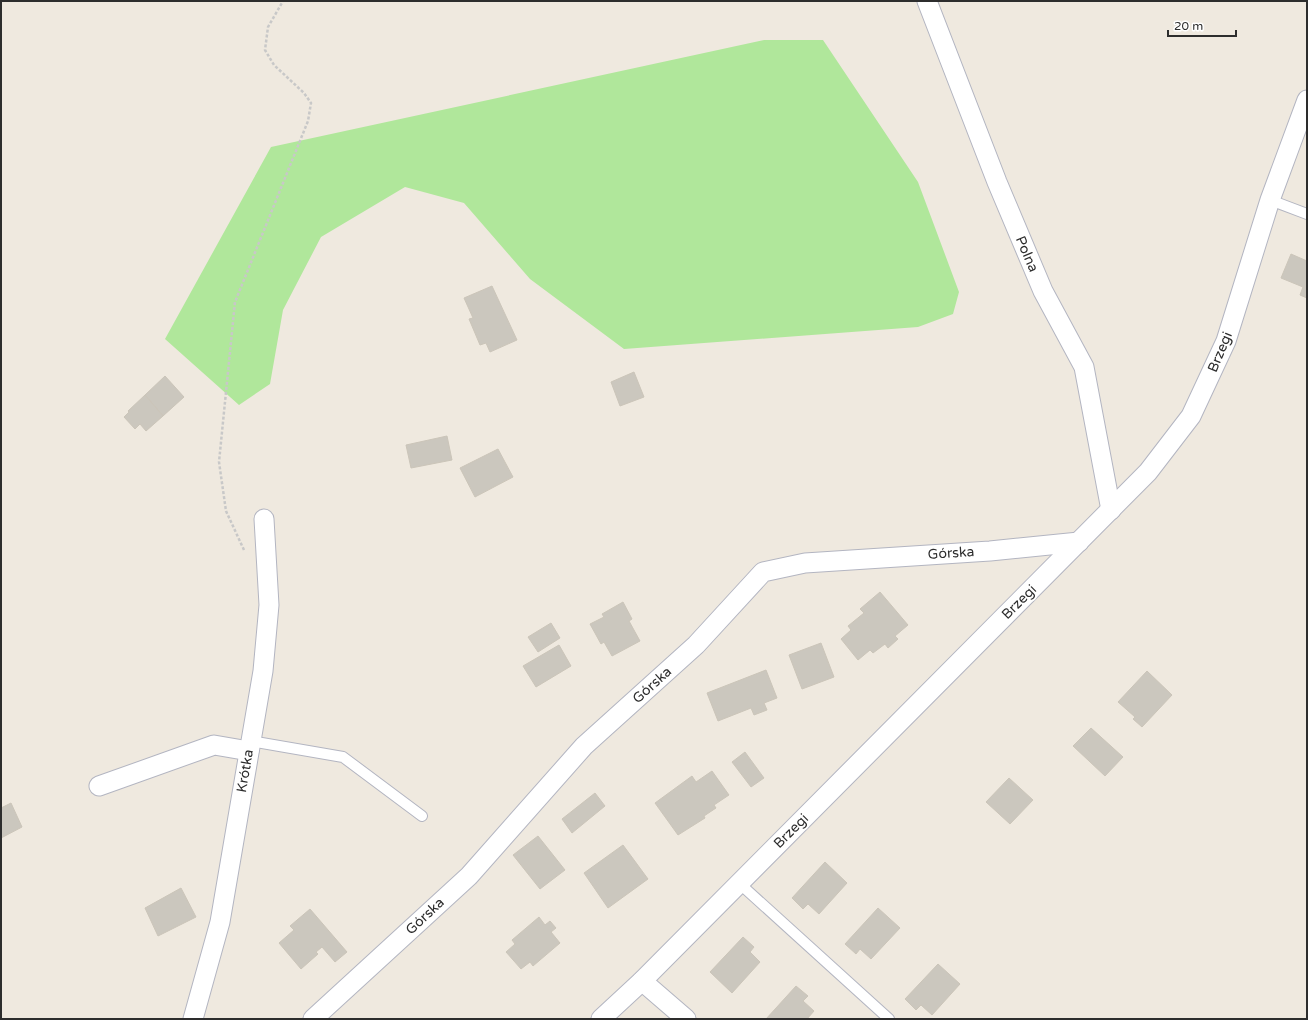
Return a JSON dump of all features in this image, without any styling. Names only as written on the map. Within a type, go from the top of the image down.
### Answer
[{"type":"street","name":"Polna","points":[[927,1],[997,182],[1043,291],[1084,367],[1111,510]]},
{"type":"street","name":"Brzegi","points":[[601,1019],[642,981],[1148,472],[1191,416],[1226,341],[1270,200],[1307,100]]},
{"type":"street","name":"Krótka","points":[[193,1019],[220,922],[263,671],[269,605],[264,519]]},
{"type":"street","name":"Górska","points":[[313,1019],[468,876],[584,746],[696,646],[763,572],[805,563],[990,551],[1079,542]]},
{"type":"street","points":[[99,786],[214,745],[250,746]]},
{"type":"street","points":[[642,981],[686,1019]]},
{"type":"lane","points":[[1270,200],[1307,214]]},
{"type":"lane","points":[[250,746],[343,757],[422,816]]},
{"type":"lane","points":[[739,883],[889,1019]]},
{"type":"path","points":[[246,554],[226,511],[219,462],[235,302],[308,121],[311,108],[311,103],[304,93],[274,65],[265,50],[268,27],[283,1]]},
{"type":"green space","points":[[764,40],[823,40],[918,182],[959,292],[953,314],[918,327],[624,349],[530,279],[464,203],[405,187],[321,237],[283,310],[270,384],[239,405],[165,339],[271,147]]},
{"type":"building","points":[[1291,254],[1307,261],[1307,298],[1300,295],[1303,287],[1281,278]]},
{"type":"building","points":[[492,286],[517,340],[490,352],[486,343],[480,345],[469,319],[473,318],[464,298]]},
{"type":"building","points":[[634,372],[644,397],[620,406],[611,382]]},
{"type":"building","points":[[165,376],[184,397],[163,416],[145,395]]},
{"type":"building","points":[[145,395],[163,416],[146,431],[140,424],[135,429],[124,417],[129,412],[128,411]]},
{"type":"building","points":[[447,436],[452,460],[411,468],[406,445]]},
{"type":"building","points":[[498,449],[513,477],[475,497],[460,468]]},
{"type":"building","points":[[880,592],[908,625],[895,636],[898,639],[888,648],[885,644],[873,653],[870,650],[858,660],[841,639],[851,630],[848,626],[864,613],[860,609]]},
{"type":"building","points":[[623,602],[632,619],[629,621],[640,641],[612,656],[604,642],[601,644],[590,624],[604,617],[602,614]]},
{"type":"building","points":[[551,623],[560,638],[538,652],[528,637]]},
{"type":"building","points":[[821,643],[834,677],[802,689],[789,655]]},
{"type":"building","points":[[559,645],[571,666],[536,687],[523,666]]},
{"type":"building","points":[[766,670],[777,698],[764,703],[767,710],[754,715],[751,708],[718,721],[707,693]]},
{"type":"building","points":[[1147,671],[1172,695],[1142,727],[1133,719],[1135,717],[1118,702]]},
{"type":"building","points":[[1091,728],[1123,757],[1105,776],[1073,746]]},
{"type":"building","points":[[745,752],[764,778],[751,787],[732,762]]},
{"type":"building","points":[[712,771],[729,795],[714,805],[716,808],[704,816],[705,818],[678,835],[655,803],[692,776],[696,782]]},
{"type":"building","points":[[1009,778],[1033,800],[1010,824],[986,802]]},
{"type":"building","points":[[595,793],[605,806],[572,833],[562,819]]},
{"type":"building","points":[[11,803],[22,827],[1,838],[1,808]]},
{"type":"building","points":[[538,836],[565,870],[540,889],[513,855]]},
{"type":"building","points":[[623,845],[648,879],[608,908],[584,873]]},
{"type":"building","points":[[825,862],[847,883],[819,914],[808,904],[803,909],[792,898]]},
{"type":"building","points":[[181,888],[196,917],[158,936],[145,908]]},
{"type":"building","points":[[878,908],[900,928],[871,959],[860,949],[856,954],[845,944]]},
{"type":"building","points":[[310,909],[347,952],[335,962],[322,947],[316,952],[318,954],[301,969],[279,943],[294,930],[290,926]]},
{"type":"building","points":[[539,917],[545,925],[550,921],[556,928],[551,932],[560,943],[533,966],[530,962],[521,969],[506,952],[515,944],[512,940]]},
{"type":"building","points":[[743,937],[754,947],[750,952],[760,962],[732,993],[710,972]]},
{"type":"building","points":[[938,964],[960,984],[932,1015],[921,1005],[916,1010],[905,999]]},
{"type":"building","points":[[796,986],[808,996],[803,1001],[814,1011],[807,1019],[766,1019]]}]
